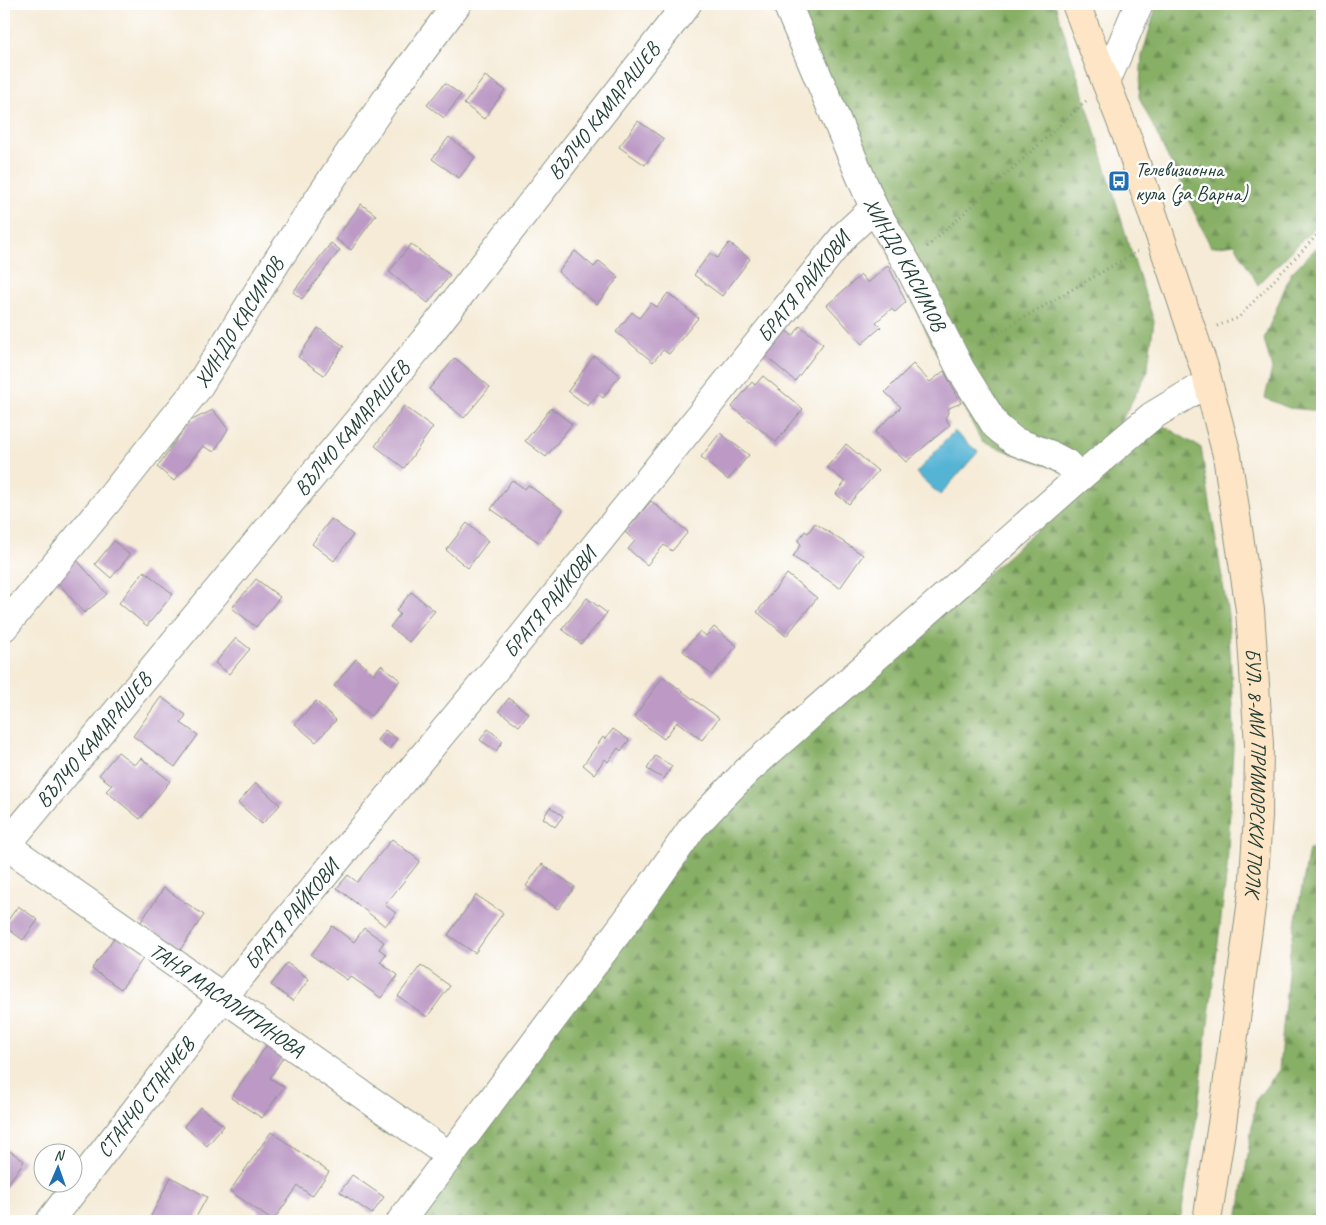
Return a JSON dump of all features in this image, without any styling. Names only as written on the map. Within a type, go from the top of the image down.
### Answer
[{"type":"street","name":"ХИНДО КАСИМОВ","points":[[4,627],[197,389],[279,258],[339,169],[388,97],[457,4]]},
{"type":"street","name":"ВЪЛЧО КАМАРАШЕВ","points":[[4,846],[424,341],[687,4]]},
{"type":"street","name":"ХИНДО КАСИМОВ","points":[[787,4],[874,208],[908,265],[961,370],[996,426],[1014,441],[1049,454],[1066,463],[1080,477]]},
{"type":"street","name":"БУЛ. 8-МИ ПРИМОРСКИ ПОЛК","points":[[1076,4],[1127,137],[1204,367],[1227,455],[1250,610],[1255,672],[1258,763],[1258,816],[1253,892],[1207,1221]]},
{"type":"street","points":[[1106,82],[1139,4]]},
{"type":"street","name":"БРАТЯ РАЙКОВИ","points":[[223,997],[522,637],[845,235],[874,208]]},
{"type":"street","points":[[401,1221],[642,900],[692,828],[747,771],[1080,477],[1152,416],[1207,383]]},
{"type":"street","name":"ТАНЯ МАСАЛИТИНОВА","points":[[4,846],[450,1156]]},
{"type":"street","name":"СТАНЧО СТАНЧЕВ","points":[[50,1221],[223,997]]},
{"type":"path","points":[[908,265],[1106,82]]},
{"type":"path","points":[[1193,336],[1238,318],[1322,230]]},
{"type":"path","points":[[955,358],[1161,238]]},
{"type":"green space","points":[[786,4],[1055,4],[1154,321],[1147,373],[1117,429],[1071,474],[982,442],[948,377],[860,191]]},
{"type":"green space","points":[[1157,4],[1322,4],[1322,220],[1258,285],[1235,244],[1211,247],[1139,97],[1142,56]]},
{"type":"green space","points":[[1322,242],[1322,411],[1289,408],[1265,398],[1272,369],[1264,339],[1291,273]]},
{"type":"green space","points":[[1162,425],[1201,448],[1228,615],[1234,727],[1227,869],[1196,1122],[1180,1221],[416,1221],[691,839],[1077,494]]},
{"type":"green space","points":[[1322,844],[1322,1221],[1238,1221],[1256,1100],[1279,1070],[1290,951],[1309,850]]},
{"type":"water","points":[[954,431],[978,452],[940,495],[916,473]]},
{"type":"building","points":[[485,76],[505,90],[484,119],[464,104]]},
{"type":"building","points":[[445,83],[461,95],[444,118],[427,105]]},
{"type":"building","points":[[638,121],[664,139],[645,165],[619,147]]},
{"type":"building","points":[[449,137],[475,157],[459,178],[432,159]]},
{"type":"building","points":[[361,204],[376,215],[351,250],[336,239]]},
{"type":"building","points":[[331,243],[340,250],[302,299],[293,292]]},
{"type":"building","points":[[729,243],[750,259],[722,296],[694,275],[710,253],[717,258]]},
{"type":"building","points":[[411,244],[450,275],[428,303],[389,272]]},
{"type":"building","points":[[575,251],[594,267],[599,261],[619,277],[597,304],[558,272]]},
{"type":"building","points":[[888,265],[906,302],[895,312],[891,309],[876,322],[881,327],[862,344],[827,305],[861,275],[868,283]]},
{"type":"building","points":[[668,293],[698,318],[669,354],[663,350],[653,362],[616,332],[632,312],[639,318],[651,303],[657,307]]},
{"type":"building","points":[[800,326],[823,344],[795,381],[762,353],[781,327],[793,336]]},
{"type":"building","points":[[318,328],[344,346],[324,375],[298,357]]},
{"type":"building","points":[[594,356],[620,375],[603,398],[598,394],[588,406],[568,391]]},
{"type":"building","points":[[455,358],[490,387],[464,418],[429,389]]},
{"type":"building","points":[[913,364],[930,382],[944,371],[961,403],[949,408],[945,418],[950,425],[906,462],[875,432],[901,407],[885,392]]},
{"type":"building","points":[[763,376],[803,409],[776,442],[732,407],[752,382],[755,385]]},
{"type":"building","points":[[404,406],[433,427],[404,468],[375,446]]},
{"type":"building","points":[[551,408],[572,424],[546,457],[525,441]]},
{"type":"building","points":[[213,410],[228,429],[214,452],[203,446],[174,481],[157,467],[190,421]]},
{"type":"building","points":[[720,433],[749,455],[728,480],[701,457]]},
{"type":"building","points":[[846,444],[878,471],[849,504],[836,494],[845,482],[827,467]]},
{"type":"building","points":[[512,480],[525,489],[528,485],[563,510],[540,543],[491,509]]},
{"type":"building","points":[[651,501],[688,532],[672,551],[664,545],[647,565],[628,549],[635,541],[625,532]]},
{"type":"building","points":[[331,519],[353,535],[334,561],[312,544]]},
{"type":"building","points":[[467,523],[488,541],[468,568],[446,550]]},
{"type":"building","points":[[815,523],[863,555],[840,588],[793,557],[801,544],[798,541],[805,531],[808,533]]},
{"type":"building","points":[[114,541],[130,555],[111,578],[95,564]]},
{"type":"building","points":[[75,558],[107,594],[84,613],[53,577]]},
{"type":"building","points":[[144,571],[173,594],[147,626],[119,603]]},
{"type":"building","points":[[787,574],[817,598],[786,636],[757,612]]},
{"type":"building","points":[[256,579],[280,597],[256,627],[232,608]]},
{"type":"building","points":[[411,592],[435,611],[409,642],[390,627],[400,614],[396,611]]},
{"type":"building","points":[[587,598],[607,613],[581,644],[562,629]]},
{"type":"building","points":[[714,627],[737,646],[712,675],[683,651],[700,631],[706,636]]},
{"type":"building","points":[[236,638],[250,649],[229,674],[215,663]]},
{"type":"building","points":[[356,659],[374,674],[381,665],[400,680],[371,716],[334,686]]},
{"type":"building","points":[[663,677],[719,718],[702,740],[677,722],[664,739],[634,717]]},
{"type":"building","points":[[161,697],[186,715],[181,723],[198,735],[175,767],[133,736]]},
{"type":"building","points":[[509,698],[529,714],[519,726],[499,711]]},
{"type":"building","points":[[316,701],[336,720],[316,742],[295,724]]},
{"type":"building","points":[[488,729],[503,741],[496,751],[480,740]]},
{"type":"building","points":[[613,729],[629,740],[621,751],[618,748],[608,762],[605,759],[594,774],[583,765],[603,737],[605,739]]},
{"type":"building","points":[[385,730],[397,739],[389,749],[377,740]]},
{"type":"building","points":[[118,752],[135,765],[141,758],[170,781],[140,819],[106,791],[112,785],[99,775]]},
{"type":"building","points":[[655,756],[672,766],[664,779],[647,769]]},
{"type":"building","points":[[256,783],[280,805],[262,824],[238,803]]},
{"type":"building","points":[[550,807],[563,816],[555,827],[543,818]]},
{"type":"building","points":[[392,839],[420,861],[385,905],[396,913],[385,926],[337,888],[348,875],[357,882]]},
{"type":"building","points":[[542,864],[575,887],[558,909],[526,886]]},
{"type":"building","points":[[164,888],[204,915],[180,950],[140,923]]},
{"type":"building","points":[[476,895],[503,913],[475,953],[448,935]]},
{"type":"building","points":[[18,906],[38,920],[23,940],[4,926]]},
{"type":"building","points":[[332,926],[354,942],[364,928],[384,942],[379,949],[386,954],[380,962],[398,975],[381,998],[350,976],[347,980],[311,955]]},
{"type":"building","points":[[116,935],[145,956],[121,989],[92,969]]},
{"type":"building","points":[[287,963],[309,979],[293,1001],[271,985]]},
{"type":"building","points":[[421,965],[450,986],[427,1017],[398,996]]},
{"type":"building","points":[[267,1045],[284,1056],[270,1078],[284,1087],[262,1118],[231,1098]]},
{"type":"building","points":[[200,1107],[224,1126],[207,1146],[184,1126]]},
{"type":"building","points":[[271,1132],[329,1172],[312,1196],[298,1186],[273,1221],[230,1191]]},
{"type":"building","points":[[4,1147],[24,1161],[4,1190]]},
{"type":"building","points":[[352,1175],[384,1197],[372,1214],[340,1192]]},
{"type":"building","points":[[171,1177],[207,1197],[194,1221],[149,1220]]},
{"type":"place","name":"Телевизионна кула (за Варна)","points":[[1119,181]]}]
